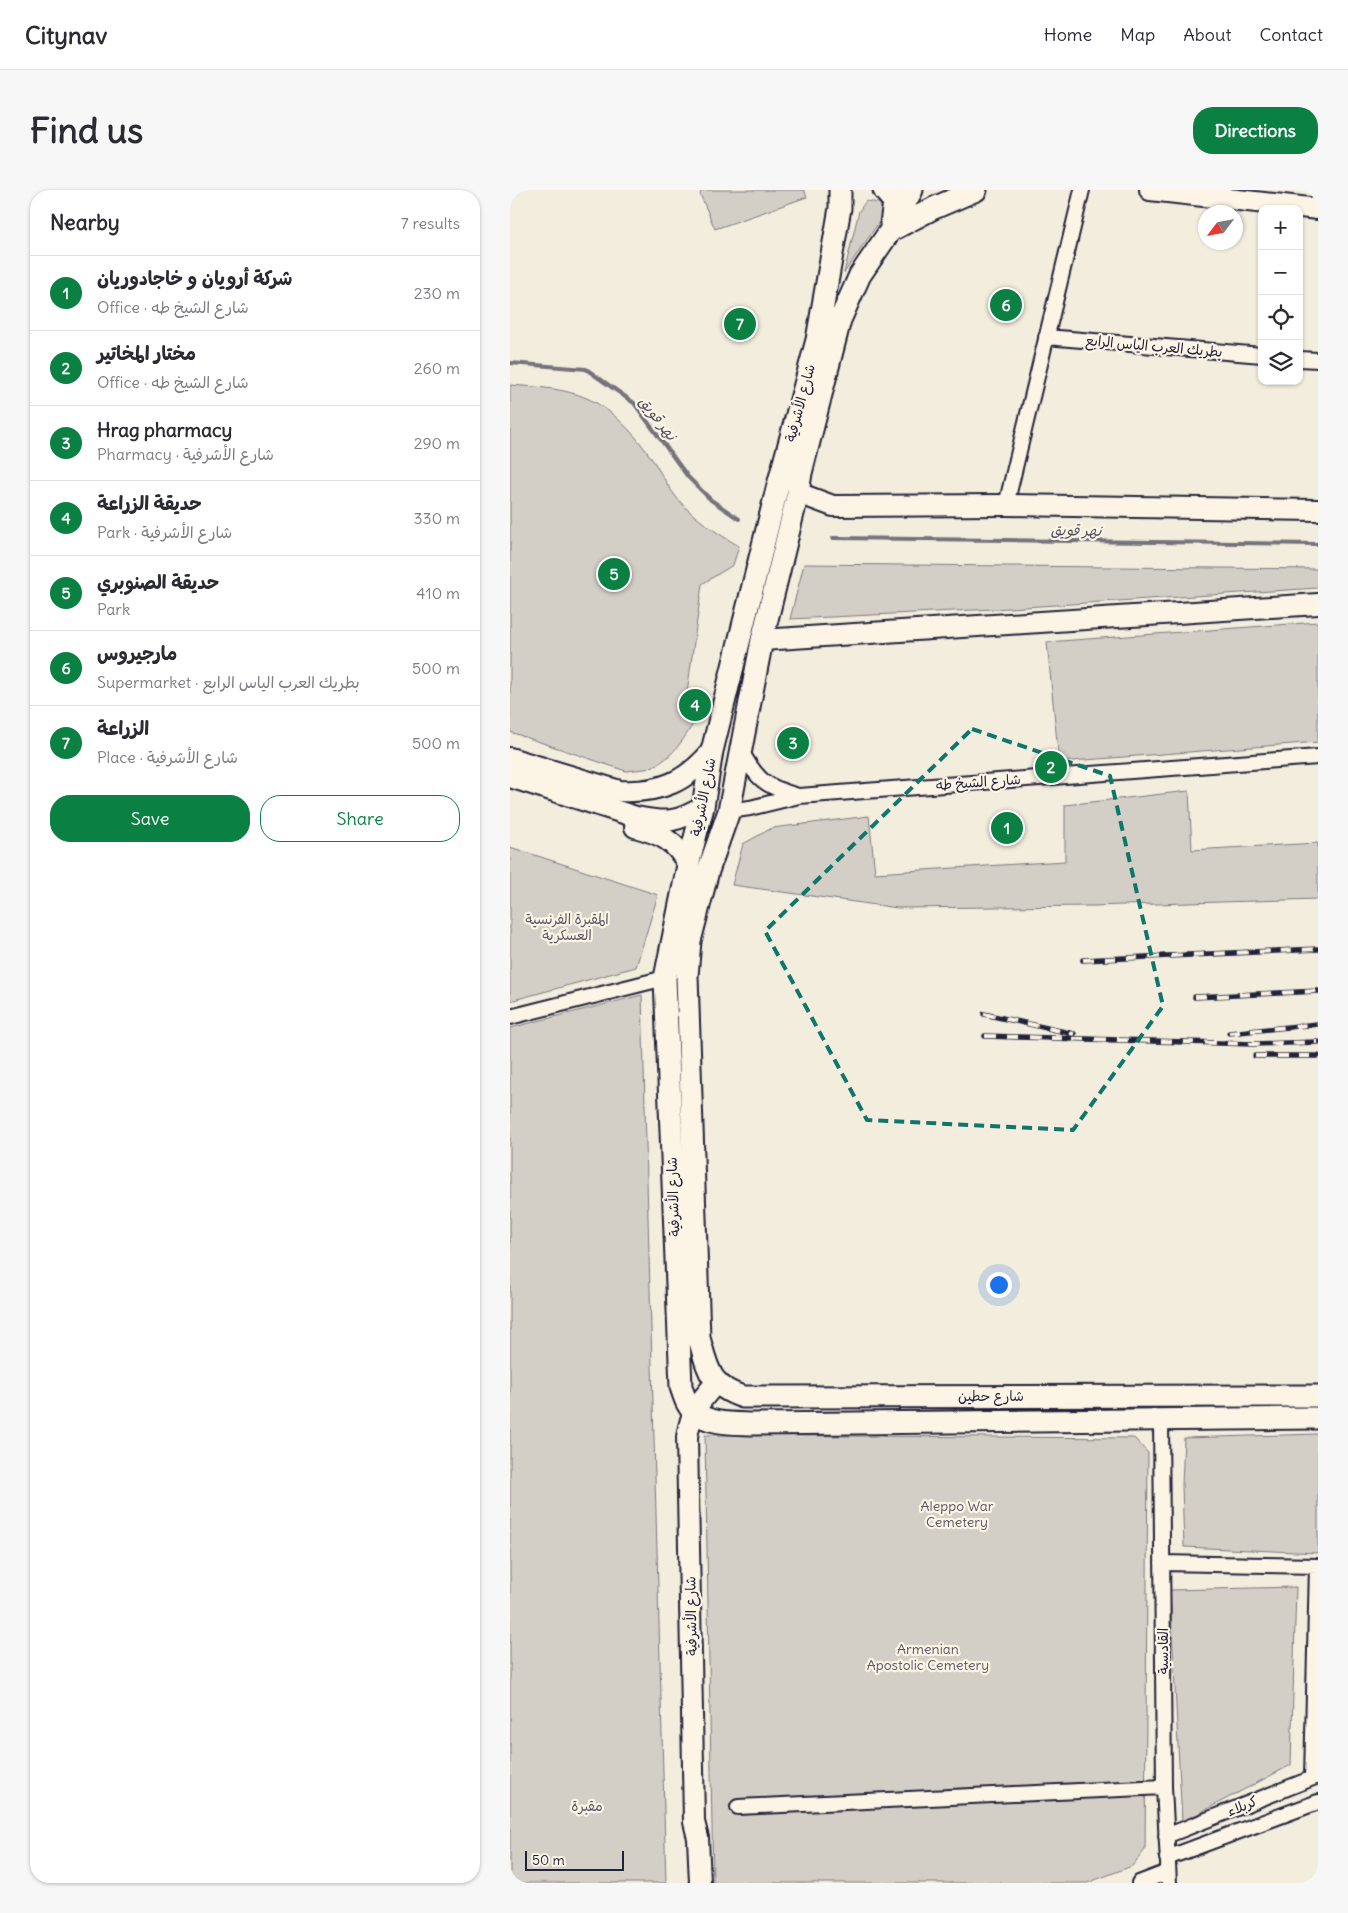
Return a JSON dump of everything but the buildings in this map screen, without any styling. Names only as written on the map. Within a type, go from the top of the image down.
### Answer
[{"type":"main road","points":[[840,199],[852,190]]},
{"type":"main road","points":[[884,190],[894,202],[890,231]]},
{"type":"main road","name":"شارع الأشرفية","points":[[700,1883],[698,1838],[694,1822],[688,1437],[689,1422],[693,1411],[716,1384],[708,1369],[699,1338],[687,976],[690,941],[708,871],[729,811],[762,640],[798,493],[801,472],[840,320],[860,275],[890,231],[912,190]]},
{"type":"main road","points":[[890,231],[934,208],[976,190]]},
{"type":"main road","points":[[1150,190],[1318,209]]},
{"type":"main road","name":"شارع الأشرفية","points":[[693,1411],[687,1403],[681,1387],[664,978],[688,865],[704,807],[712,751],[775,496],[817,340],[840,199]]},
{"type":"main road","points":[[798,493],[833,506],[1006,505],[1318,510]]},
{"type":"main road","points":[[762,640],[1318,604]]},
{"type":"main road","points":[[510,758],[620,791],[638,792],[672,784],[694,770],[712,751]]},
{"type":"main road","points":[[510,777],[636,818],[667,821],[680,819],[704,807],[729,811]]},
{"type":"main road","points":[[573,797],[602,814],[662,836],[673,843],[682,853],[688,865]]},
{"type":"main road","name":"شارع حطين","points":[[716,1384],[730,1393],[743,1397],[1318,1396]]},
{"type":"main road","name":"شارع حطين","points":[[693,1411],[710,1420],[754,1424],[1318,1418]]},
{"type":"main road","name":"شارع الأشرفية","points":[[692,1883],[690,1840],[694,1822]]},
{"type":"street","points":[[1006,505],[1082,190]]},
{"type":"street","name":"بطريك العرب الياس الرابع","points":[[1046,337],[1258,355]]},
{"type":"street","points":[[1303,359],[1318,360]]},
{"type":"street","points":[[740,748],[752,770],[762,781],[777,790],[799,796]]},
{"type":"street","name":"شارع الشيخ طه","points":[[729,811],[799,796],[1318,757]]},
{"type":"street","points":[[510,1016],[664,978]]},
{"type":"street","name":"القادسية","points":[[1161,1419],[1164,1787],[1169,1878]]},
{"type":"street","points":[[1162,1563],[1317,1566],[1315,1777]]},
{"type":"street","name":"كربلاء","points":[[1166,1836],[1315,1777]]},
{"type":"street","points":[[738,1807],[940,1796],[1164,1787]]},
{"type":"street","name":"كربلاء","points":[[1167,1858],[1318,1802]]},
{"type":"street","points":[[1139,1883],[1169,1878]]},
{"type":"highlighted area","points":[[972,729],[1110,776],[1163,1006],[1073,1130],[867,1120],[765,931]]},
{"type":"green space","points":[[702,190],[804,190],[807,197],[715,229],[700,194]]},
{"type":"green space","points":[[866,201],[879,203],[884,215],[844,273],[859,211]]},
{"type":"green space","points":[[510,385],[570,392],[589,399],[606,409],[641,444],[682,504],[705,524],[739,546],[733,565],[702,584],[686,700],[698,715],[677,748],[663,761],[654,766],[626,771],[510,732]]},
{"type":"green space","points":[[804,564],[1318,569],[1318,588],[994,609],[790,619]]},
{"type":"green space","points":[[1318,622],[1318,742],[1059,762],[1047,642]]},
{"type":"green space","points":[[1189,791],[1192,850],[1318,843],[1318,899],[1092,906],[898,908],[732,885],[743,844],[772,828],[869,816],[875,873],[1065,861],[1065,805]]},
{"type":"green space","name":"المقبرة الفرنسية العسكرية","points":[[510,847],[658,895],[636,967],[510,1001]]},
{"type":"green space","name":"مقبرة","points":[[642,995],[666,1883],[510,1883],[510,1028]]},
{"type":"green space","points":[[1318,1434],[1318,1553],[1184,1547],[1182,1485],[1184,1438]]},
{"type":"green space","name":"Armenian Apostolic Cemetery","points":[[705,1435],[1134,1438],[1148,1453],[1145,1850],[1132,1866],[1087,1883],[713,1883]]},
{"type":"green space","points":[[1296,1587],[1291,1765],[1182,1822],[1170,1590]]},
{"type":"waterway","name":"نهر قويق","points":[[510,363],[586,369],[634,403],[688,477],[711,500],[739,519]]},
{"type":"waterway","name":"نهر قويق","points":[[833,538],[1318,544]]},
{"type":"railway","points":[[1083,960],[1318,949]]},
{"type":"railway","points":[[1195,997],[1318,991]]},
{"type":"railway","points":[[984,1014],[1074,1034]]},
{"type":"railway","points":[[1229,1033],[1318,1024]]},
{"type":"railway","points":[[985,1036],[1253,1044],[1318,1042]]},
{"type":"railway","points":[[1255,1056],[1318,1056]]},
{"type":"place","name":"مارجيروس","points":[[1006,305]]},
{"type":"place","name":"الزراعة","points":[[740,324]]},
{"type":"place","name":"حديقة الصنوبري","points":[[614,574]]},
{"type":"place","name":"حديقة الزراعة","points":[[695,705]]},
{"type":"place","name":"Hrag pharmacy","points":[[793,743]]},
{"type":"place","name":"مختار المخاتير","points":[[1051,767]]},
{"type":"place","name":"شركة أرويان و خاجادوريان","points":[[1007,828]]},
{"type":"park label","name":"Aleppo War Cemetery","points":[[957,1514]]}]
